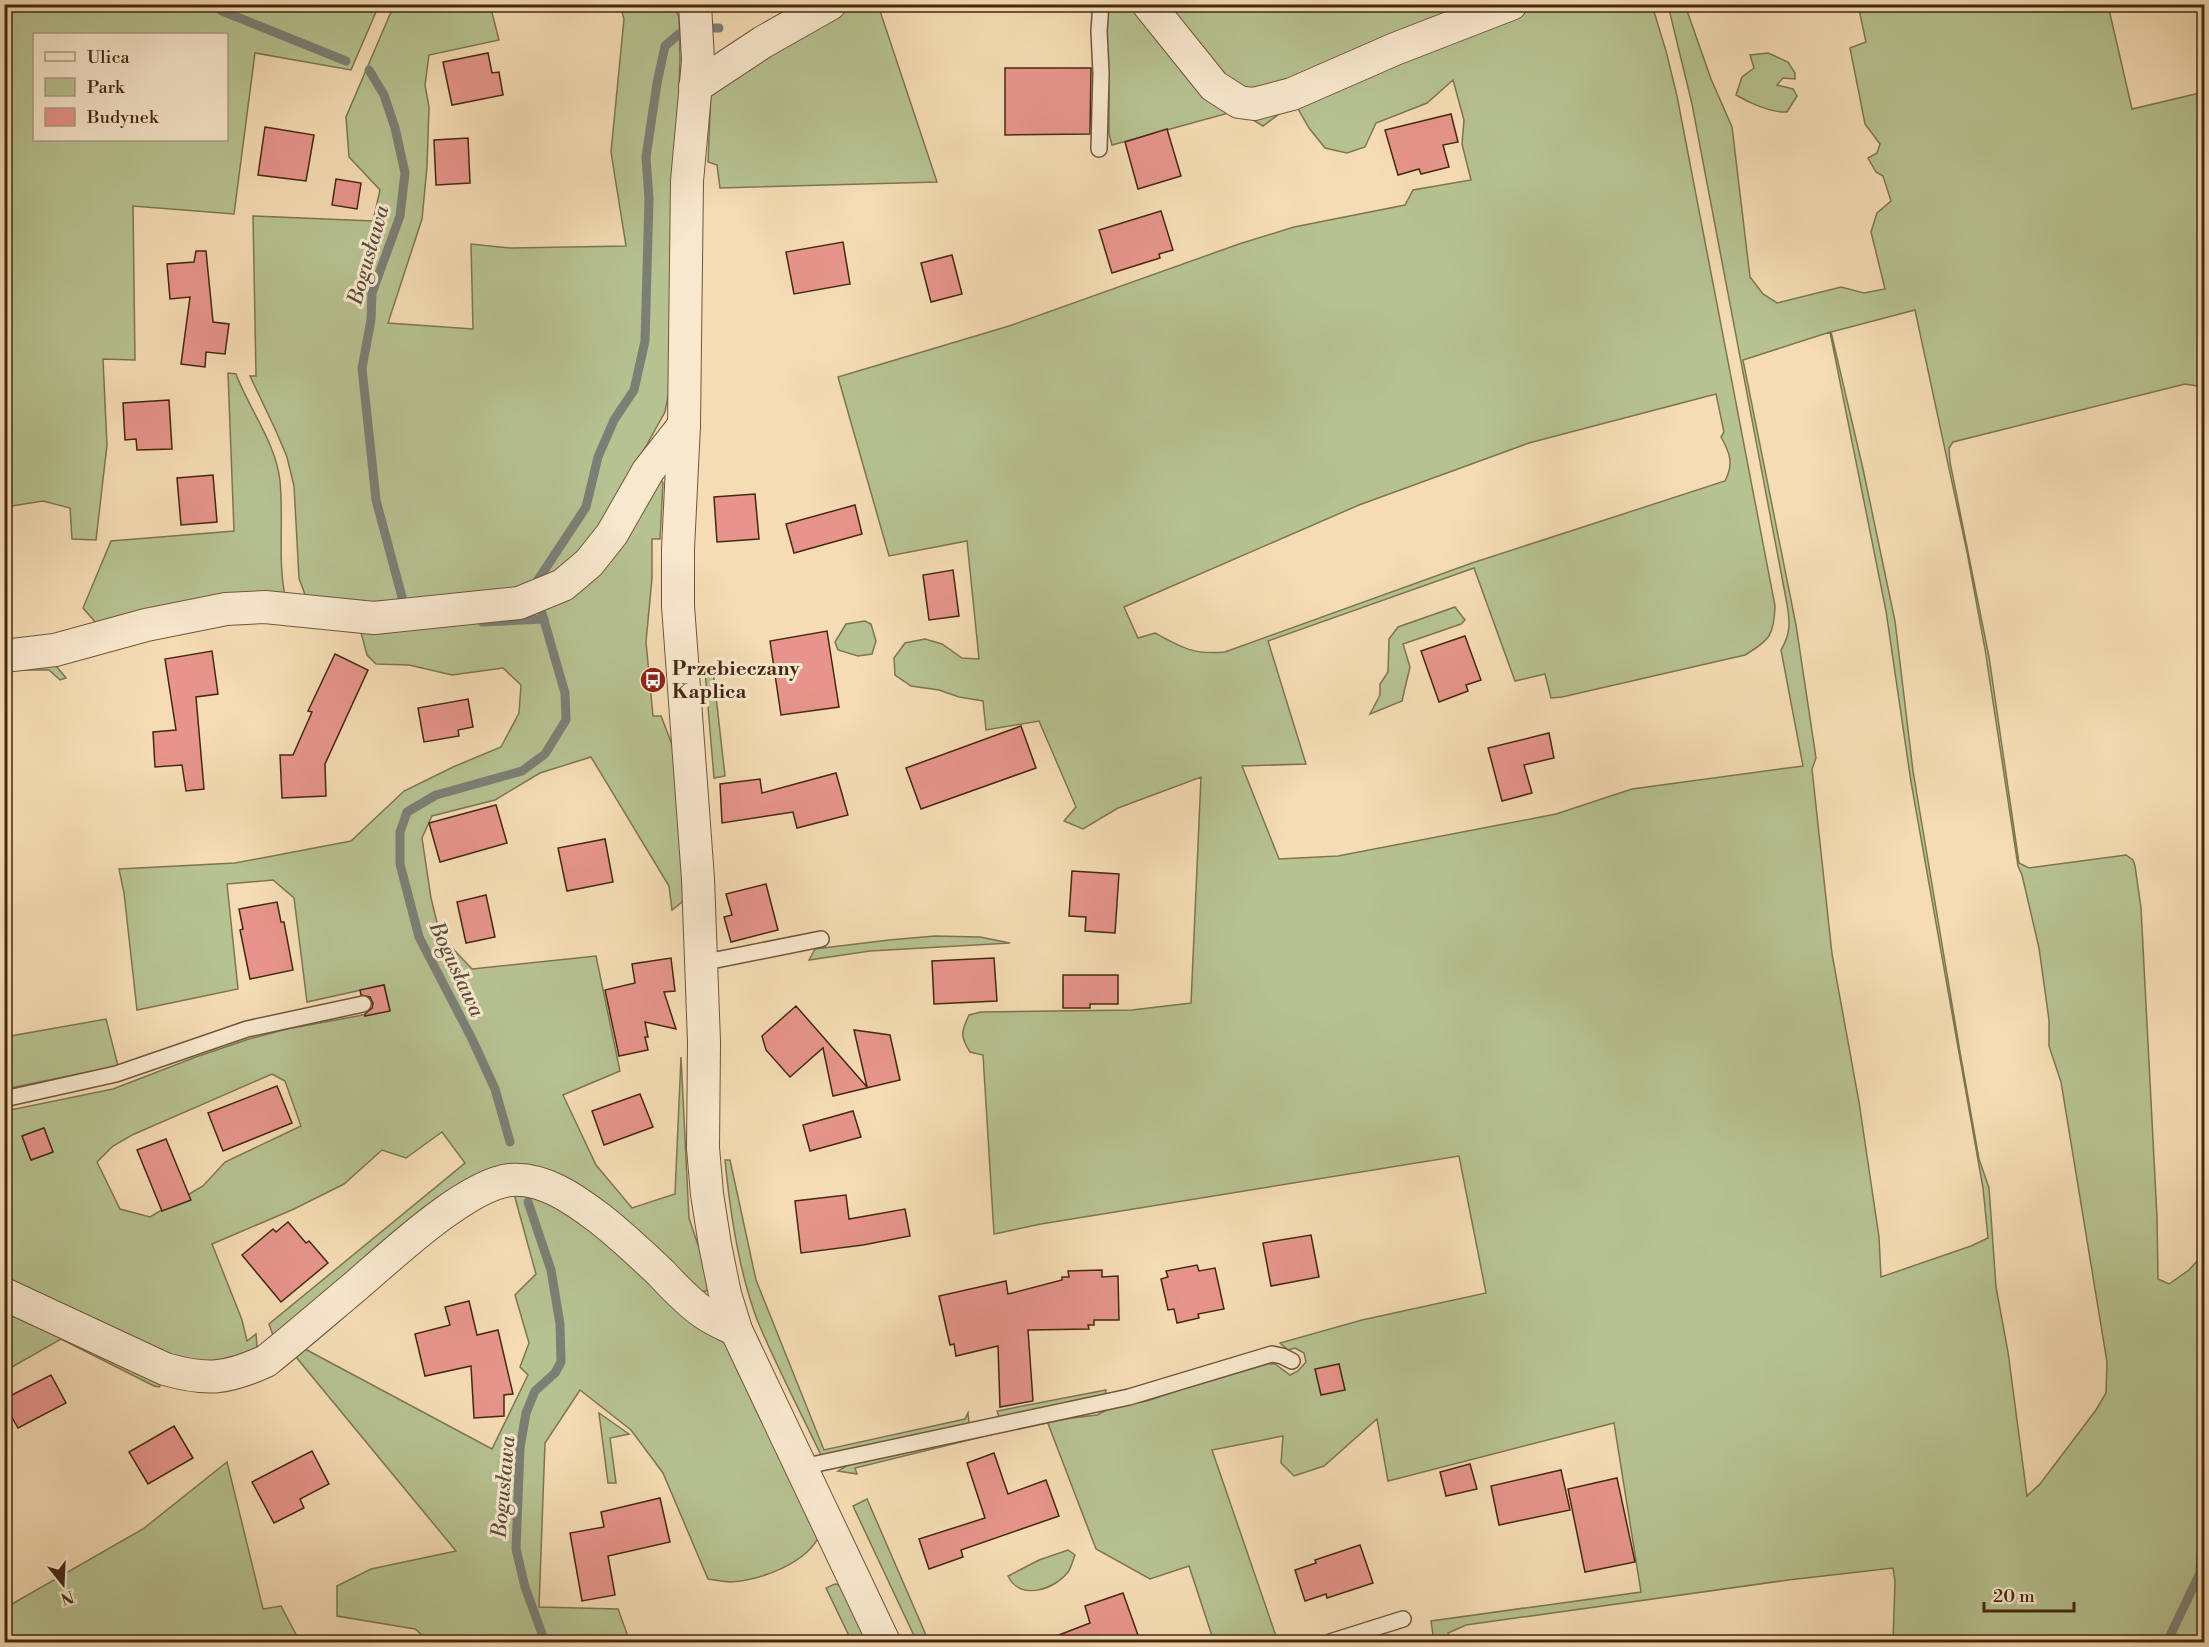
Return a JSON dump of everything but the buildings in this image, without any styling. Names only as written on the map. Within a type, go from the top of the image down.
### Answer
[{"type":"street","points":[[694,4],[698,62],[687,181],[684,425],[678,549],[678,606],[698,879],[704,1042],[703,1148],[706,1194],[721,1274],[736,1330],[884,1642]]},
{"type":"street","points":[[695,87],[763,42],[830,4]]},
{"type":"street","points":[[1148,4],[1214,86],[1239,102],[1254,104],[1292,94],[1510,4]]},
{"type":"street","points":[[4,656],[55,650],[146,625],[226,609],[265,607],[374,618],[519,603],[563,585],[589,563],[612,534],[648,471],[684,425]]},
{"type":"street","points":[[4,1294],[165,1369],[189,1376],[214,1377],[240,1373],[266,1360],[404,1245],[464,1200],[492,1184],[511,1180],[531,1180],[554,1189],[593,1214],[639,1251],[703,1313],[736,1330]]},
{"type":"lane","points":[[1100,149],[1099,31],[1101,4]]},
{"type":"lane","points":[[701,963],[821,939]]},
{"type":"lane","points":[[4,1099],[116,1074],[247,1029],[363,1004]]},
{"type":"lane","points":[[802,1467],[1130,1397],[1272,1354],[1292,1361]]},
{"type":"lane","points":[[1330,1642],[1403,1619]]},
{"type":"green space","points":[[5,4],[379,5],[351,70],[255,53],[234,214],[133,206],[135,360],[103,359],[107,445],[96,540],[72,539],[70,508],[43,501],[5,507]]},
{"type":"green space","points":[[1322,4],[1329,7],[1337,4],[1492,5],[1273,93],[1229,88],[1159,5]]},
{"type":"green space","points":[[394,5],[490,5],[499,40],[429,55],[425,85],[429,107],[427,167],[422,219],[388,323],[473,329],[471,244],[511,248],[626,246],[611,152],[624,19],[620,5],[674,5],[679,18],[680,59],[669,391],[665,412],[597,534],[551,583],[431,604],[308,603],[299,578],[294,486],[287,457],[250,376],[256,376],[253,216],[373,221],[380,190],[349,157],[346,117]]},
{"type":"green space","points":[[848,5],[878,5],[937,182],[720,188],[717,165],[708,162],[711,89]]},
{"type":"green space","points":[[1107,5],[1140,5],[1207,90],[1279,106],[1279,114],[1263,126],[1250,118],[1232,112],[1112,145],[1109,134],[1109,84],[1105,39]]},
{"type":"green space","points":[[1528,5],[1652,5],[1677,96],[1775,606],[1769,636],[1745,655],[1551,698],[1545,674],[1515,681],[1474,568],[1268,641],[1306,764],[1242,766],[1279,859],[1338,856],[1556,814],[1632,789],[1803,766],[1781,650],[1789,627],[1787,604],[1692,104],[1668,5],[1685,5],[1711,79],[1732,127],[1750,277],[1763,294],[1777,303],[1841,287],[1864,293],[1885,289],[1871,232],[1877,213],[1891,201],[1883,176],[1876,172],[1868,158],[1877,153],[1880,144],[1865,124],[1850,48],[1866,42],[1858,5],[2108,5],[2132,109],[2204,92],[2204,387],[2185,384],[1953,442],[1949,448],[1989,657],[2019,863],[2029,868],[2126,855],[2133,860],[2135,866],[2141,908],[2157,1217],[2158,1279],[2169,1284],[2189,1270],[2204,1253],[2204,1642],[1893,1642],[1895,1582],[1893,1568],[1788,1580],[1466,1625],[1448,1633],[1449,1642],[1434,1642],[1431,1621],[1641,1592],[1614,1423],[1388,1481],[1377,1419],[1324,1466],[1294,1476],[1281,1463],[1283,1436],[1212,1450],[1278,1642],[1214,1642],[1189,1566],[1150,1579],[1096,1549],[1047,1421],[1097,1415],[1112,1407],[1147,1401],[1259,1363],[1275,1364],[1290,1375],[1298,1371],[1306,1362],[1304,1353],[1295,1348],[1288,1350],[1280,1343],[1362,1320],[1486,1293],[1459,1156],[1041,1224],[994,1234],[983,1055],[970,1052],[967,1047],[963,1038],[966,1021],[969,1015],[981,1012],[1132,1010],[1191,1003],[1201,777],[1118,808],[1083,829],[1064,821],[1076,807],[1039,721],[986,730],[983,701],[911,686],[895,675],[894,658],[905,643],[925,639],[942,644],[962,658],[979,659],[967,541],[889,556],[838,377],[1009,326],[1239,244],[1294,227],[1405,205],[1413,190],[1471,180],[1462,144],[1464,120],[1453,80],[1427,103],[1376,123],[1365,147],[1347,153],[1325,148],[1309,128],[1293,100]],"holes":[[[1915,310],[1967,552],[1985,649],[2018,866],[2039,948],[2049,1020],[2049,1046],[2061,1082],[2107,1362],[2106,1393],[2096,1410],[2040,1484],[2027,1496],[2008,1352],[1996,1287],[1989,1188],[1979,1159],[1913,771],[1895,621],[1831,332]],[[1830,332],[1886,611],[1911,782],[1983,1188],[1988,1238],[1881,1277],[1879,1237],[1859,1102],[1832,954],[1812,769],[1816,758],[1796,625],[1743,360]],[[1716,394],[1724,432],[1721,437],[1730,459],[1725,481],[1472,563],[1225,652],[1188,649],[1155,633],[1138,638],[1124,607],[1359,505],[1529,443]]]},
{"type":"green space","points":[[1768,53],[1788,62],[1795,73],[1795,79],[1783,78],[1777,85],[1793,89],[1797,96],[1787,112],[1761,107],[1736,95],[1742,77],[1754,68],[1750,55]]},
{"type":"green space","points":[[228,373],[236,374],[268,440],[277,467],[280,481],[281,556],[286,601],[96,623],[83,608],[111,541],[234,531]]},
{"type":"green space","points":[[660,478],[663,483],[660,539],[652,539],[652,578],[646,642],[653,716],[661,716],[673,747],[685,892],[682,902],[672,910],[669,886],[591,757],[540,773],[495,800],[432,816],[422,838],[431,898],[440,935],[472,969],[596,956],[620,1071],[563,1095],[596,1165],[632,1208],[675,1194],[681,1057],[689,1218],[709,1286],[706,1291],[700,1292],[567,1181],[538,1167],[521,1164],[489,1169],[274,1338],[269,1324],[465,1163],[442,1132],[406,1158],[382,1150],[344,1184],[294,1209],[212,1244],[242,1320],[247,1341],[256,1334],[257,1347],[254,1355],[201,1369],[5,1281],[5,1111],[113,1089],[196,1057],[287,1029],[390,1010],[384,985],[307,1002],[294,898],[273,880],[227,884],[238,989],[137,1010],[124,893],[119,869],[235,863],[351,841],[404,791],[501,747],[519,713],[521,685],[503,668],[452,675],[409,665],[376,664],[367,655],[359,625],[516,612]],"holes":[[[272,1074],[285,1081],[301,1126],[225,1162],[203,1186],[150,1217],[120,1209],[97,1162],[113,1146],[132,1135]],[[44,1128],[53,1152],[31,1160],[22,1136]]]},
{"type":"green space","points":[[1455,607],[1465,620],[1461,624],[1403,644],[1410,667],[1402,701],[1370,714],[1380,695],[1380,684],[1388,672],[1389,639],[1398,627]]},
{"type":"green space","points":[[865,621],[871,624],[876,641],[872,654],[858,656],[838,650],[835,642],[846,624]]},
{"type":"green space","points":[[49,663],[57,667],[66,678],[60,680],[49,670],[5,670]]},
{"type":"green space","points":[[713,670],[725,776],[714,778],[705,671]]},
{"type":"green space","points":[[935,936],[980,937],[1010,943],[870,951],[809,960],[815,949]]},
{"type":"green space","points":[[106,1019],[118,1066],[5,1089],[5,1037]]},
{"type":"green space","points":[[725,1160],[730,1160],[756,1280],[824,1450],[965,1419],[968,1413],[969,1423],[825,1457],[821,1455],[773,1356],[751,1303],[736,1242]]},
{"type":"green space","points":[[534,1193],[585,1219],[705,1330],[729,1346],[820,1534],[805,1553],[769,1574],[731,1582],[708,1579],[663,1473],[631,1430],[580,1390],[545,1443],[539,1607],[618,1609],[630,1642],[430,1642],[415,1629],[337,1616],[337,1586],[371,1569],[456,1551],[296,1357],[305,1349],[492,1449],[528,1375],[520,1367],[529,1343],[515,1295],[536,1274],[514,1194]]},
{"type":"green space","points":[[5,1301],[164,1381],[159,1387],[154,1386],[61,1339],[5,1371]]},
{"type":"green space","points":[[1106,1390],[1105,1396],[999,1417],[997,1411]]},
{"type":"green space","points":[[599,1413],[629,1434],[610,1438],[616,1483],[608,1483]]},
{"type":"green space","points":[[1047,1421],[855,1468],[857,1474],[838,1471],[853,1462]]},
{"type":"green space","points":[[227,1462],[263,1609],[281,1606],[300,1642],[160,1642],[157,1638],[148,1642],[5,1642],[5,1608],[143,1529]]},
{"type":"green space","points":[[867,1499],[929,1642],[917,1642],[853,1506]]},
{"type":"green space","points":[[1068,1550],[1075,1555],[1069,1570],[1062,1578],[1046,1588],[1029,1590],[1020,1588],[1013,1584],[1008,1576],[1039,1560]]},
{"type":"green space","points":[[835,1584],[844,1586],[872,1642],[852,1642],[826,1588]]},
{"type":"waterway","name":"Bogusława","points":[[211,4],[222,11],[346,61]]},
{"type":"waterway","points":[[711,28],[719,28]]},
{"type":"waterway","points":[[534,586],[586,507],[598,457],[614,420],[634,390],[645,341],[649,199],[646,157],[665,46],[679,34]]},
{"type":"waterway","name":"Bogusława","points":[[369,70],[384,95],[395,128],[405,173],[400,216],[372,293],[371,320],[362,368],[376,500],[402,597]]},
{"type":"waterway","name":"Bogusława","points":[[510,1142],[495,1089],[419,937],[400,864],[400,832],[407,812],[436,795],[522,771],[545,754],[566,720],[565,693],[541,610]]},
{"type":"waterway","name":"Bogusława","points":[[482,622],[544,619]]},
{"type":"waterway","name":"Bogusława","points":[[528,1202],[551,1270],[560,1324],[561,1362],[555,1373],[535,1391],[526,1413],[520,1448],[516,1549],[525,1587],[545,1642]]},
{"type":"waterway","points":[[2167,1642],[2200,1573],[2204,1545]]},
{"type":"place","name":"Przebieczany Kaplica","points":[[653,680]]}]
